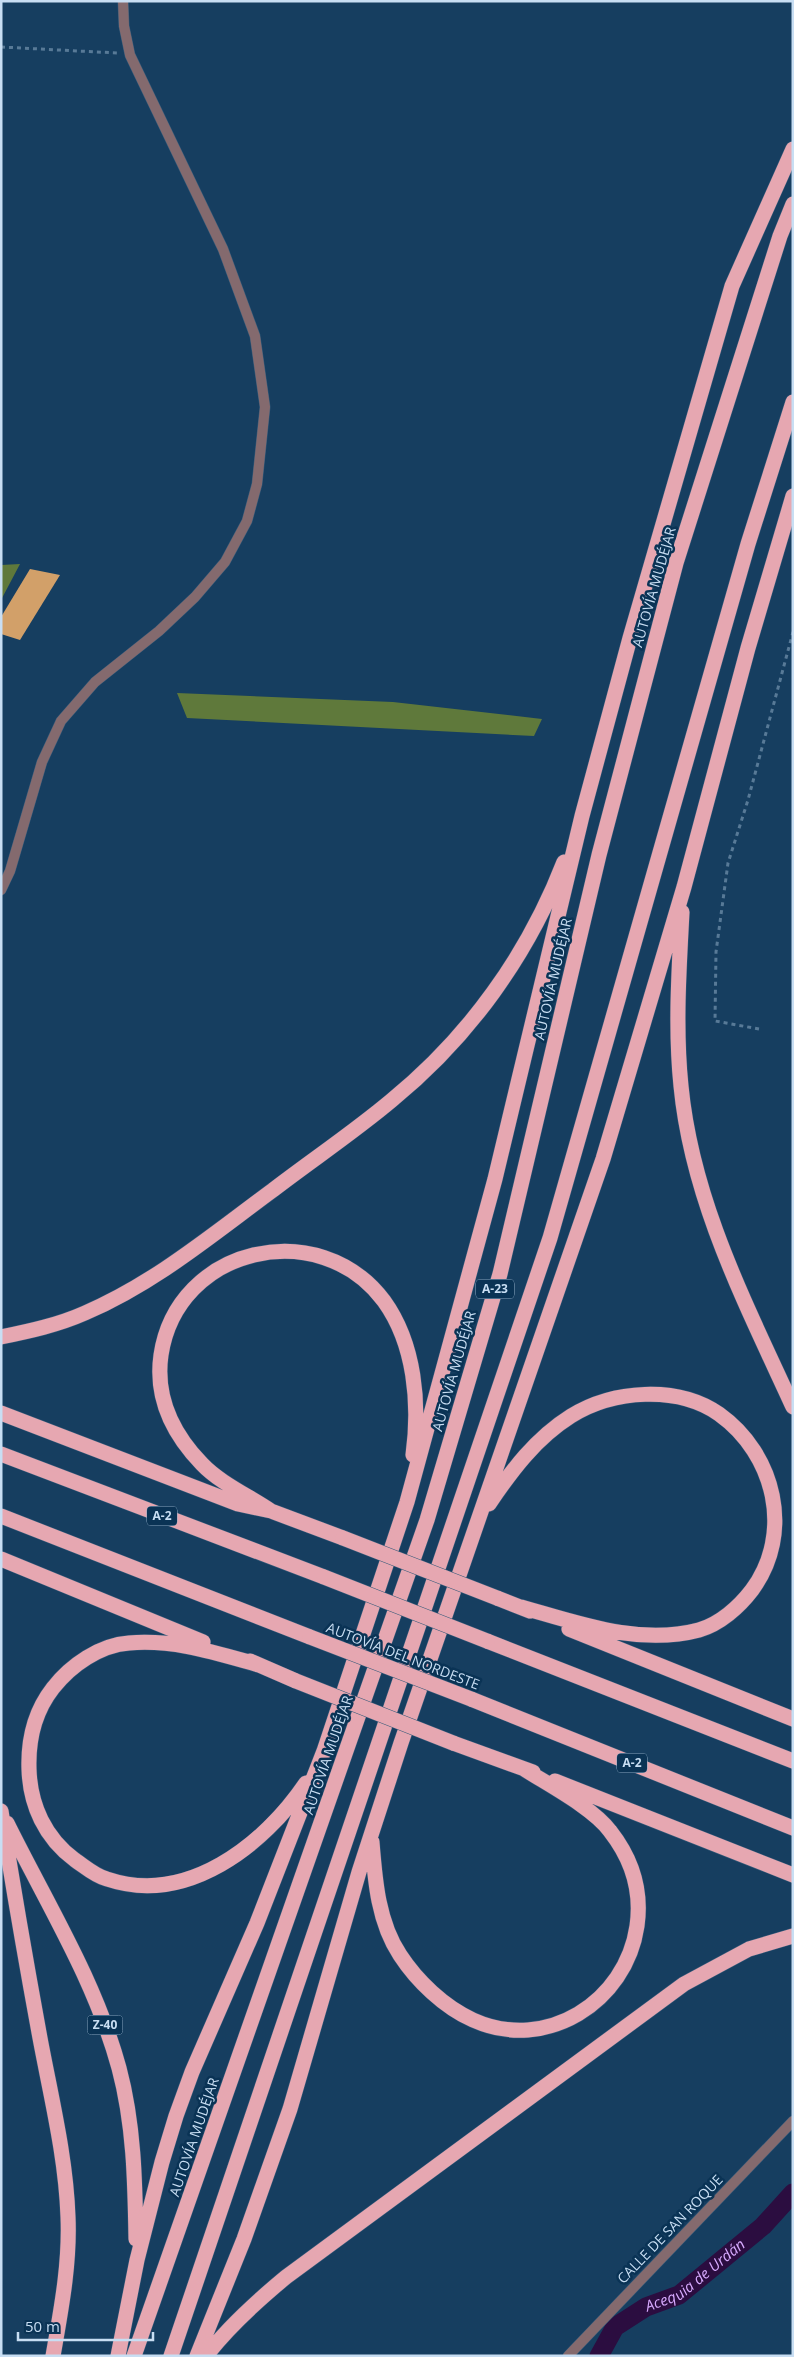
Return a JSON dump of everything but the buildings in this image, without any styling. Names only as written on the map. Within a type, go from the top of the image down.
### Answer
[{"type":"highway","points":[[137,2260],[162,2162],[189,2081],[257,1923],[324,1751],[407,1502],[495,1179],[582,816],[630,638],[732,286],[793,149]]},
{"type":"highway","name":"AUTOVÍA MUDÉJAR","points":[[134,2356],[430,1510],[500,1274],[599,855],[676,563],[780,236],[793,204]]},
{"type":"highway","name":"A-23","points":[[171,2356],[550,1238],[748,544],[793,402]]},
{"type":"highway","points":[[197,2356],[244,2239],[290,2109],[372,1833],[461,1565],[480,1517],[603,1159],[684,887],[748,648],[793,496]]},
{"type":"highway","points":[[1,1337],[46,1327],[85,1313],[149,1279],[172,1265],[392,1100],[436,1060],[485,1005],[514,963],[552,893],[582,816]]},
{"type":"highway","points":[[684,887],[679,970],[678,1042],[681,1087],[687,1124],[699,1178],[715,1230],[735,1281],[793,1407]]},
{"type":"highway","points":[[271,1511],[203,1465],[168,1416],[162,1400],[159,1380],[164,1339],[173,1316],[186,1296],[201,1280],[221,1266],[261,1252],[286,1251],[322,1258],[342,1266],[371,1287],[384,1301],[393,1316],[410,1358],[413,1382],[415,1410],[414,1449],[407,1502]]},
{"type":"highway","points":[[480,1517],[514,1468],[549,1432],[572,1415],[620,1397],[640,1394],[664,1395],[692,1402],[717,1413],[746,1438],[770,1480],[776,1525],[765,1569],[745,1599],[733,1612],[717,1622],[700,1630],[680,1634],[636,1635],[600,1629],[521,1607]]},
{"type":"highway","points":[[1,1413],[238,1504],[271,1511],[498,1598],[589,1638],[793,1720]]},
{"type":"highway","name":"A-2","points":[[1,1454],[324,1577],[793,1760]]},
{"type":"highway","name":"AUTOVÍA DEL NORDESTE","points":[[1,1516],[310,1636],[793,1828]]},
{"type":"highway","points":[[1,1559],[296,1681],[793,1875]]},
{"type":"highway","points":[[259,1665],[181,1644],[156,1642],[128,1643],[106,1648],[82,1661],[60,1679],[46,1698],[37,1715],[30,1739],[28,1756],[29,1783],[34,1802],[54,1841],[67,1854],[106,1879],[131,1885],[152,1885],[177,1883],[198,1877],[244,1849],[279,1818],[299,1794],[324,1751]]},
{"type":"highway","points":[[372,1833],[375,1876],[383,1913],[399,1954],[415,1974],[454,2010],[474,2020],[518,2030],[558,2023],[592,2004],[605,1994],[620,1975],[632,1952],[639,1914],[638,1891],[633,1870],[624,1850],[609,1829],[586,1809],[524,1769]]},
{"type":"highway","points":[[1,1810],[20,1932],[61,2149],[67,2194],[68,2241],[66,2278],[53,2356]]},
{"type":"highway","name":"Z-40","points":[[1,1810],[52,1906],[85,1975],[119,2069],[134,2153],[137,2260],[118,2356]]},
{"type":"highway","points":[[206,2356],[220,2338],[251,2307],[286,2277],[684,1984],[749,1949],[793,1936]]},
{"type":"street","points":[[1,890],[12,862],[42,762],[60,722],[95,682],[159,631],[195,597],[225,562],[247,521],[257,484],[265,407],[255,336],[224,249],[130,54],[124,26],[123,1]]},
{"type":"street","name":"CALLE DE SAN ROQUE","points":[[568,2356],[793,2121]]},
{"type":"path","points":[[1,47],[104,51],[130,54]]},
{"type":"path","points":[[759,1029],[715,1021],[716,952],[728,863],[748,800],[793,632]]},
{"type":"green space","points":[[20,564],[1,600],[1,565]]},
{"type":"green space","points":[[177,693],[393,702],[542,719],[534,736],[187,718]]},
{"type":"waterway","name":"Acequia de Urdán","points":[[599,2356],[615,2327],[646,2307],[679,2295],[763,2226],[793,2193]]}]
